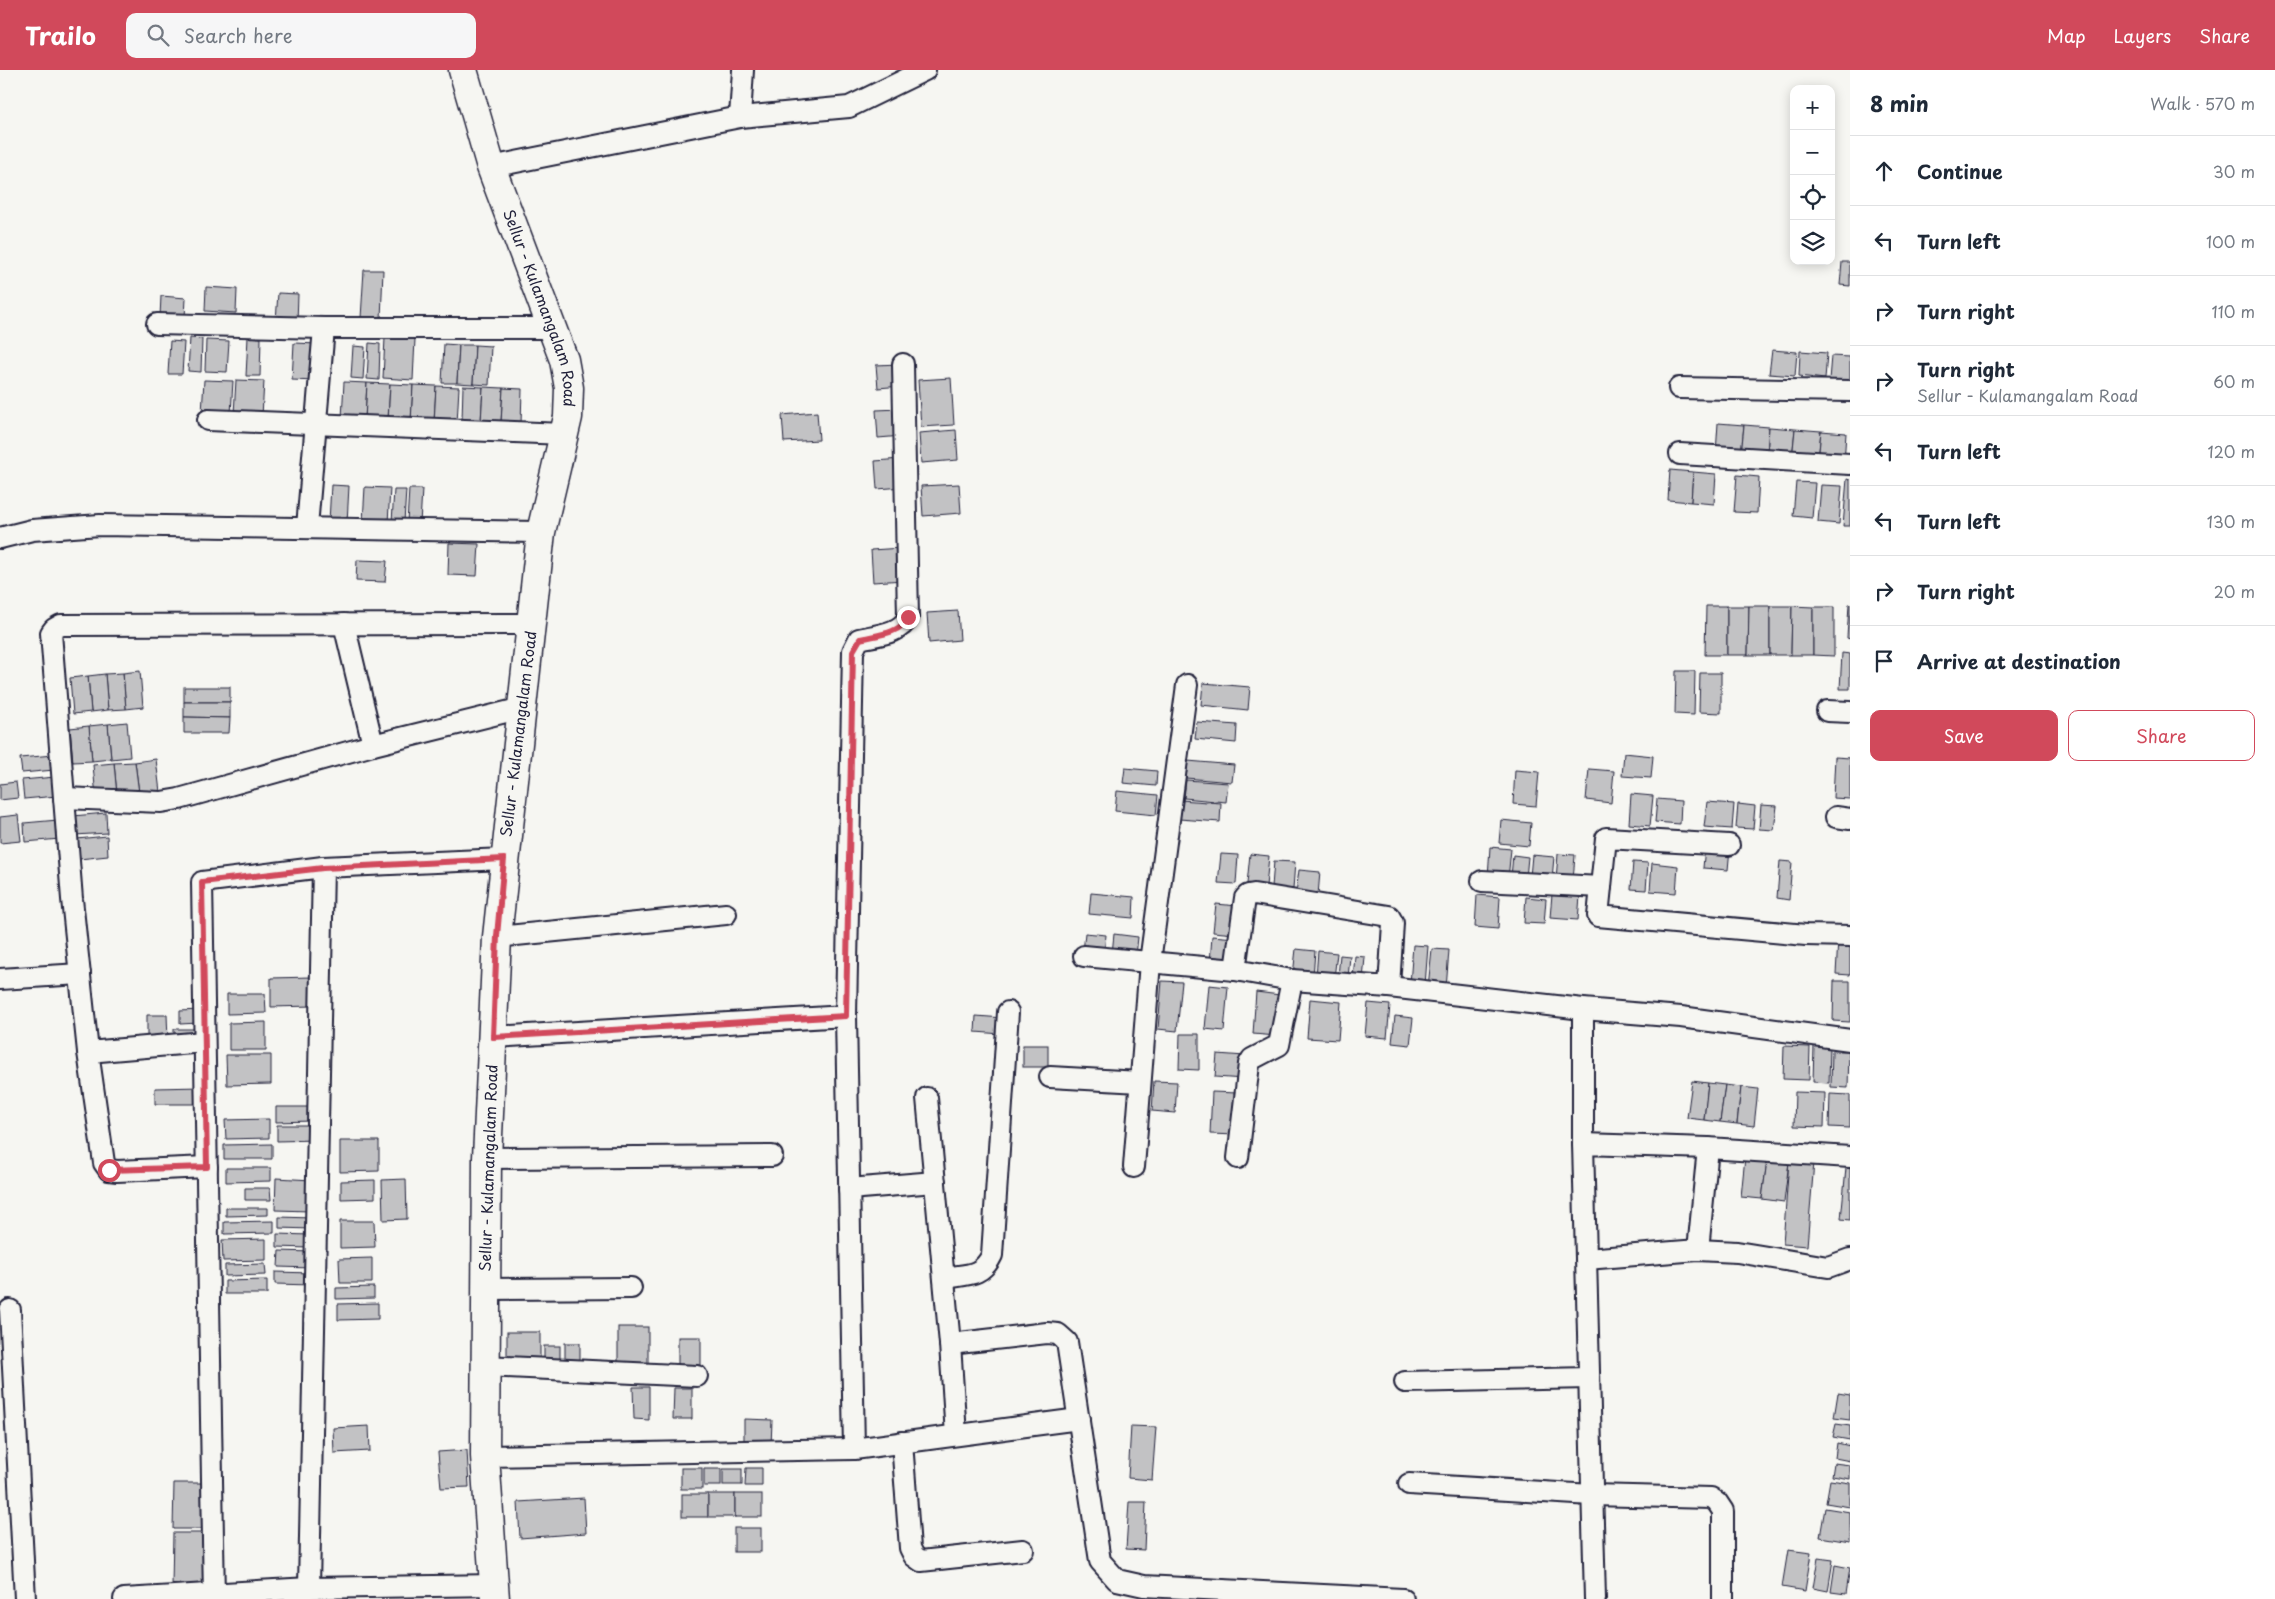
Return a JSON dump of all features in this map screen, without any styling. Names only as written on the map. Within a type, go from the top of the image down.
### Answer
[{"type":"main road","name":"Sellur - Kulamangalam Road","points":[[463,70],[491,167],[564,360],[569,388],[568,417],[541,532],[497,936],[487,1158],[485,1456],[495,1592]]},
{"type":"street","points":[[740,117],[743,70]]},
{"type":"street","points":[[491,167],[740,117],[849,107],[925,70]]},
{"type":"street","points":[[157,324],[324,328],[552,328]]},
{"type":"street","points":[[308,527],[324,328]]},
{"type":"street","points":[[854,1449],[846,1016],[853,651],[860,639],[898,629],[905,625],[908,617],[903,364]]},
{"type":"street","points":[[1679,388],[1850,390]]},
{"type":"street","points":[[208,420],[564,434]]},
{"type":"street","points":[[1680,454],[1850,464]]},
{"type":"street","points":[[0,538],[32,530],[100,525],[541,532]]},
{"type":"street","points":[[344,624],[373,745]]},
{"type":"street","points":[[207,1167],[109,1170],[104,1163],[88,1052],[80,974],[51,633],[54,629],[61,626],[532,624]]},
{"type":"street","points":[[1134,1167],[1150,962],[1187,685]]},
{"type":"street","points":[[64,798],[161,802],[198,794],[373,745],[522,708]]},
{"type":"street","points":[[1827,711],[1850,712]]},
{"type":"street","points":[[1729,845],[1606,838],[1598,916],[1806,935],[1850,936]]},
{"type":"street","points":[[214,1596],[202,882],[323,868],[504,859]]},
{"type":"street","points":[[309,1588],[323,868]]},
{"type":"street","points":[[1482,881],[1601,887]]},
{"type":"street","points":[[1235,970],[1245,898],[1248,895],[1254,894],[1389,916],[1393,923],[1389,987]]},
{"type":"street","points":[[497,936],[726,914]]},
{"type":"street","points":[[1084,956],[1235,970],[1292,980],[1389,987],[1583,1009],[1681,1017],[1850,1040]]},
{"type":"street","points":[[0,979],[80,974]]},
{"type":"street","points":[[1238,1158],[1249,1064],[1252,1059],[1279,1045],[1292,980]]},
{"type":"street","points":[[1583,1009],[1583,1144],[1595,1599]]},
{"type":"street","points":[[944,1278],[976,1273],[986,1267],[992,1255],[1008,1012]]},
{"type":"street","points":[[493,1037],[846,1016]]},
{"type":"street","points":[[88,1052],[204,1042]]},
{"type":"street","points":[[1050,1077],[1140,1082]]},
{"type":"street","points":[[927,1098],[950,1344],[956,1435]]},
{"type":"street","points":[[1583,1144],[1708,1148],[1850,1157]]},
{"type":"street","points":[[1698,1250],[1708,1148]]},
{"type":"street","points":[[487,1158],[772,1156]]},
{"type":"street","points":[[849,1189],[935,1182]]},
{"type":"street","points":[[1586,1259],[1698,1250],[1737,1252],[1828,1267],[1850,1259]]},
{"type":"street","points":[[486,1289],[631,1288]]},
{"type":"street","points":[[10,1310],[24,1599]]},
{"type":"street","points":[[950,1344],[1047,1333],[1058,1334],[1067,1342],[1100,1561],[1117,1580],[1144,1586],[1403,1599]]},
{"type":"street","points":[[486,1366],[697,1376]]},
{"type":"street","points":[[1405,1382],[1589,1378]]},
{"type":"street","points":[[485,1456],[854,1449],[1079,1419]]},
{"type":"street","points":[[902,1442],[910,1548],[914,1556],[921,1561],[1023,1550]]},
{"type":"street","points":[[1409,1484],[1592,1495],[1711,1498],[1717,1502],[1723,1511],[1723,1599]]},
{"type":"street","points":[[124,1599],[214,1596],[309,1588],[495,1592]]},
{"type":"building","points":[[1842,262],[1850,262],[1850,286],[1840,285]]},
{"type":"building","points":[[364,270],[383,270],[381,319],[361,318]]},
{"type":"building","points":[[206,287],[237,289],[236,313],[205,311]]},
{"type":"building","points":[[278,293],[298,294],[297,323],[276,321]]},
{"type":"building","points":[[161,296],[186,298],[185,318],[160,317]]},
{"type":"building","points":[[248,337],[261,338],[260,376],[246,376]]},
{"type":"building","points":[[190,338],[202,339],[201,372],[188,371]]},
{"type":"building","points":[[385,338],[415,339],[413,380],[383,378]]},
{"type":"building","points":[[206,340],[229,341],[227,372],[205,371]]},
{"type":"building","points":[[170,341],[184,342],[182,374],[168,374]]},
{"type":"building","points":[[294,343],[318,344],[316,381],[292,380]]},
{"type":"building","points":[[369,343],[380,344],[379,380],[367,379]]},
{"type":"building","points":[[444,344],[459,345],[457,383],[442,383]]},
{"type":"building","points":[[459,345],[475,345],[473,384],[457,383]]},
{"type":"building","points":[[475,345],[491,346],[489,385],[473,384]]},
{"type":"building","points":[[353,346],[365,347],[363,379],[351,378]]},
{"type":"building","points":[[1772,350],[1797,352],[1795,376],[1769,374]]},
{"type":"building","points":[[1800,351],[1827,353],[1825,379],[1799,376]]},
{"type":"building","points":[[1831,356],[1850,357],[1850,381],[1829,380]]},
{"type":"building","points":[[899,364],[901,386],[878,388],[876,365]]},
{"type":"building","points":[[951,378],[954,425],[921,427],[918,380]]},
{"type":"building","points":[[204,380],[233,381],[231,414],[202,413]]},
{"type":"building","points":[[236,380],[264,381],[262,416],[234,414]]},
{"type":"building","points":[[344,382],[367,383],[365,420],[342,418]]},
{"type":"building","points":[[367,383],[390,384],[388,421],[365,420]]},
{"type":"building","points":[[390,384],[413,385],[411,422],[388,421]]},
{"type":"building","points":[[413,385],[436,386],[434,423],[411,422]]},
{"type":"building","points":[[436,386],[459,387],[457,424],[434,423]]},
{"type":"building","points":[[463,386],[483,387],[481,422],[462,421]]},
{"type":"building","points":[[483,387],[503,388],[501,423],[481,422]]},
{"type":"building","points":[[503,388],[522,389],[521,424],[501,423]]},
{"type":"building","points":[[900,409],[902,436],[878,438],[876,410]]},
{"type":"building","points":[[817,412],[819,440],[784,442],[782,415]]},
{"type":"building","points":[[1718,423],[1744,425],[1741,455],[1716,453]]},
{"type":"building","points":[[1744,425],[1769,427],[1767,457],[1741,455]]},
{"type":"building","points":[[1769,427],[1795,429],[1792,459],[1767,457]]},
{"type":"building","points":[[1795,429],[1821,431],[1818,461],[1792,459]]},
{"type":"building","points":[[956,430],[958,460],[921,463],[919,433]]},
{"type":"building","points":[[1821,431],[1846,433],[1844,463],[1818,461]]},
{"type":"building","points":[[901,459],[903,487],[877,489],[875,461]]},
{"type":"building","points":[[1670,470],[1693,472],[1691,502],[1668,500]]},
{"type":"building","points":[[1693,472],[1716,474],[1714,504],[1691,502]]},
{"type":"building","points":[[1737,475],[1759,477],[1757,513],[1734,512]]},
{"type":"building","points":[[1847,479],[1850,480],[1850,526],[1843,526]]},
{"type":"building","points":[[1796,482],[1815,483],[1812,518],[1793,516]]},
{"type":"building","points":[[959,484],[961,513],[923,516],[921,486]]},
{"type":"building","points":[[331,485],[349,486],[347,523],[329,522]]},
{"type":"building","points":[[1821,485],[1842,486],[1839,524],[1818,522]]},
{"type":"building","points":[[365,487],[390,488],[388,523],[363,522]]},
{"type":"building","points":[[409,489],[422,489],[420,524],[407,523]]},
{"type":"building","points":[[394,490],[406,490],[404,522],[392,522]]},
{"type":"building","points":[[449,543],[479,544],[477,576],[448,575]]},
{"type":"building","points":[[902,548],[904,580],[873,582],[871,550]]},
{"type":"building","points":[[357,560],[387,561],[385,582],[356,581]]},
{"type":"building","points":[[1850,604],[1850,639],[1847,638]]},
{"type":"building","points":[[1706,606],[1727,606],[1727,655],[1705,655]]},
{"type":"building","points":[[1727,606],[1749,606],[1748,655],[1727,655]]},
{"type":"building","points":[[1749,606],[1770,606],[1770,655],[1748,655]]},
{"type":"building","points":[[1770,606],[1792,606],[1791,655],[1770,655]]},
{"type":"building","points":[[1792,606],[1813,607],[1813,655],[1791,655]]},
{"type":"building","points":[[1813,607],[1834,607],[1834,656],[1813,655]]},
{"type":"building","points":[[958,611],[960,640],[929,643],[927,613]]},
{"type":"building","points":[[1842,653],[1850,654],[1850,689],[1840,689]]},
{"type":"building","points":[[140,671],[143,707],[126,709],[123,673]]},
{"type":"building","points":[[1676,671],[1695,671],[1694,715],[1675,714]]},
{"type":"building","points":[[123,673],[126,709],[108,710],[105,674]]},
{"type":"building","points":[[1700,673],[1721,673],[1721,713],[1699,712]]},
{"type":"building","points":[[105,674],[108,710],[91,712],[88,676]]},
{"type":"building","points":[[88,676],[91,712],[73,714],[70,678]]},
{"type":"building","points":[[1203,683],[1250,687],[1248,710],[1201,705]]},
{"type":"building","points":[[184,687],[230,687],[230,702],[184,702]]},
{"type":"building","points":[[184,702],[230,702],[230,718],[184,717]]},
{"type":"building","points":[[184,717],[230,718],[229,733],[184,733]]},
{"type":"building","points":[[127,722],[130,757],[111,759],[108,724]]},
{"type":"building","points":[[1197,722],[1237,725],[1236,743],[1195,739]]},
{"type":"building","points":[[108,724],[111,759],[92,761],[89,726]]},
{"type":"building","points":[[89,726],[92,761],[73,762],[70,728]]},
{"type":"building","points":[[1624,753],[1653,756],[1651,778],[1622,776]]},
{"type":"building","points":[[53,755],[54,770],[22,773],[20,758]]},
{"type":"building","points":[[1835,757],[1850,758],[1850,799],[1833,798]]},
{"type":"building","points":[[156,759],[160,792],[139,793],[135,762]]},
{"type":"building","points":[[1188,761],[1234,765],[1232,782],[1186,778]]},
{"type":"building","points":[[135,762],[139,793],[117,795],[114,763]]},
{"type":"building","points":[[114,763],[117,795],[96,797],[93,765]]},
{"type":"building","points":[[1125,768],[1157,771],[1156,786],[1123,783]]},
{"type":"building","points":[[1589,769],[1614,771],[1611,803],[1586,800]]},
{"type":"building","points":[[1515,770],[1539,772],[1536,806],[1513,804]]},
{"type":"building","points":[[55,777],[57,796],[24,799],[22,780]]},
{"type":"building","points":[[1186,780],[1228,783],[1226,802],[1184,798]]},
{"type":"building","points":[[16,782],[18,798],[0,800],[0,784]]},
{"type":"building","points":[[1117,791],[1158,795],[1156,815],[1115,811]]},
{"type":"building","points":[[1631,794],[1653,796],[1650,826],[1629,824]]},
{"type":"building","points":[[1657,799],[1681,801],[1680,824],[1655,822]]},
{"type":"building","points":[[1180,800],[1221,803],[1220,822],[1179,819]]},
{"type":"building","points":[[1707,802],[1734,804],[1732,829],[1704,827]]},
{"type":"building","points":[[1738,804],[1755,806],[1753,829],[1736,828]]},
{"type":"building","points":[[1761,805],[1777,806],[1774,830],[1759,829]]},
{"type":"building","points":[[106,813],[107,833],[75,835],[73,816]]},
{"type":"building","points":[[18,815],[21,841],[0,843],[0,817]]},
{"type":"building","points":[[58,820],[60,839],[25,842],[24,823]]},
{"type":"building","points":[[1501,820],[1531,823],[1529,846],[1499,843]]},
{"type":"building","points":[[107,836],[108,856],[79,859],[77,839]]},
{"type":"building","points":[[1705,846],[1730,848],[1728,870],[1703,868]]},
{"type":"building","points":[[1490,847],[1511,849],[1508,879],[1488,877]]},
{"type":"building","points":[[1221,854],[1238,855],[1236,884],[1218,883]]},
{"type":"building","points":[[1250,854],[1269,856],[1266,886],[1247,884]]},
{"type":"building","points":[[1558,854],[1575,855],[1573,881],[1556,880]]},
{"type":"building","points":[[1513,855],[1528,857],[1526,878],[1511,877]]},
{"type":"building","points":[[1532,855],[1554,857],[1552,879],[1530,877]]},
{"type":"building","points":[[1274,861],[1295,862],[1293,889],[1272,887]]},
{"type":"building","points":[[1780,861],[1792,862],[1789,900],[1777,898]]},
{"type":"building","points":[[1633,862],[1648,863],[1646,890],[1631,889]]},
{"type":"building","points":[[1652,863],[1678,866],[1676,893],[1650,891]]},
{"type":"building","points":[[1299,870],[1320,872],[1318,895],[1296,893]]},
{"type":"building","points":[[1091,893],[1134,897],[1133,918],[1089,914]]},
{"type":"building","points":[[1552,894],[1580,896],[1578,920],[1550,918]]},
{"type":"building","points":[[1477,895],[1500,897],[1498,929],[1475,927]]},
{"type":"building","points":[[1526,897],[1546,899],[1544,924],[1524,923]]},
{"type":"building","points":[[1216,904],[1238,906],[1235,934],[1213,932]]},
{"type":"building","points":[[1085,933],[1106,935],[1104,954],[1083,952]]},
{"type":"building","points":[[1114,934],[1138,937],[1136,956],[1112,954]]},
{"type":"building","points":[[1212,936],[1235,938],[1233,965],[1210,963]]},
{"type":"building","points":[[1838,940],[1850,941],[1850,975],[1836,974]]},
{"type":"building","points":[[1413,945],[1428,946],[1425,985],[1410,984]]},
{"type":"building","points":[[1296,949],[1315,951],[1313,977],[1293,975]]},
{"type":"building","points":[[1432,949],[1449,950],[1446,989],[1428,987]]},
{"type":"building","points":[[1318,951],[1337,953],[1334,978],[1316,977]]},
{"type":"building","points":[[1340,955],[1350,956],[1348,978],[1338,977]]},
{"type":"building","points":[[1355,956],[1365,957],[1363,980],[1353,979]]},
{"type":"building","points":[[312,977],[313,1006],[271,1007],[271,978]]},
{"type":"building","points":[[1162,981],[1182,982],[1177,1031],[1158,1029]]},
{"type":"building","points":[[1834,981],[1850,981],[1850,1022],[1833,1021]]},
{"type":"building","points":[[1209,985],[1228,987],[1224,1031],[1205,1029]]},
{"type":"building","points":[[1256,992],[1280,995],[1277,1036],[1253,1034]]},
{"type":"building","points":[[227,994],[265,994],[266,1013],[227,1014]]},
{"type":"building","points":[[1310,999],[1341,1002],[1338,1040],[1307,1038]]},
{"type":"building","points":[[1368,1003],[1390,1005],[1387,1038],[1365,1036]]},
{"type":"building","points":[[199,1010],[199,1023],[180,1024],[180,1011]]},
{"type":"building","points":[[147,1015],[167,1015],[168,1040],[147,1040]]},
{"type":"building","points":[[976,1016],[1003,1018],[1002,1034],[975,1032]]},
{"type":"building","points":[[1395,1016],[1413,1018],[1410,1045],[1392,1043]]},
{"type":"building","points":[[266,1022],[266,1050],[229,1050],[229,1023]]},
{"type":"building","points":[[174,1029],[200,1029],[200,1039],[174,1039]]},
{"type":"building","points":[[1180,1034],[1199,1034],[1199,1070],[1179,1069]]},
{"type":"building","points":[[1023,1045],[1048,1045],[1048,1067],[1023,1067]]},
{"type":"building","points":[[1814,1045],[1830,1045],[1829,1083],[1813,1082]]},
{"type":"building","points":[[1784,1046],[1810,1047],[1809,1080],[1783,1079]]},
{"type":"building","points":[[1832,1051],[1849,1051],[1848,1088],[1831,1087]]},
{"type":"building","points":[[1217,1054],[1245,1056],[1244,1079],[1215,1077]]},
{"type":"building","points":[[226,1055],[271,1055],[271,1084],[227,1085]]},
{"type":"building","points":[[1154,1081],[1177,1082],[1175,1113],[1152,1111]]},
{"type":"building","points":[[1692,1081],[1708,1083],[1704,1120],[1687,1118]]},
{"type":"building","points":[[1708,1083],[1725,1085],[1720,1122],[1704,1120]]},
{"type":"building","points":[[1725,1085],[1741,1087],[1737,1124],[1720,1122]]},
{"type":"building","points":[[201,1087],[201,1104],[155,1104],[155,1088]]},
{"type":"building","points":[[1741,1087],[1758,1089],[1754,1126],[1737,1124]]},
{"type":"building","points":[[1212,1092],[1237,1093],[1236,1135],[1210,1134]]},
{"type":"building","points":[[1795,1092],[1825,1093],[1824,1127],[1794,1126]]},
{"type":"building","points":[[1830,1094],[1850,1095],[1850,1128],[1829,1127]]},
{"type":"building","points":[[276,1107],[312,1107],[312,1121],[276,1122]]},
{"type":"building","points":[[269,1119],[269,1138],[226,1139],[225,1120]]},
{"type":"building","points":[[277,1125],[315,1125],[316,1140],[277,1141]]},
{"type":"building","points":[[340,1141],[379,1141],[379,1171],[340,1172]]},
{"type":"building","points":[[272,1144],[272,1159],[224,1159],[224,1145]]},
{"type":"building","points":[[1745,1157],[1767,1160],[1762,1199],[1741,1197]]},
{"type":"building","points":[[1767,1160],[1789,1162],[1784,1202],[1762,1199]]},
{"type":"building","points":[[1789,1160],[1814,1162],[1807,1246],[1783,1244]]},
{"type":"building","points":[[226,1168],[271,1168],[271,1181],[226,1182]]},
{"type":"building","points":[[1846,1168],[1850,1168],[1850,1220],[1841,1219]]},
{"type":"building","points":[[276,1178],[312,1180],[310,1211],[275,1210]]},
{"type":"building","points":[[406,1179],[407,1219],[383,1220],[382,1180]]},
{"type":"building","points":[[375,1180],[375,1198],[341,1199],[341,1181]]},
{"type":"building","points":[[245,1188],[270,1188],[271,1200],[245,1200]]},
{"type":"building","points":[[226,1208],[268,1208],[268,1215],[226,1216]]},
{"type":"building","points":[[279,1217],[312,1218],[311,1229],[279,1228]]},
{"type":"building","points":[[274,1221],[274,1233],[224,1234],[224,1222]]},
{"type":"building","points":[[340,1221],[374,1221],[375,1247],[340,1248]]},
{"type":"building","points":[[277,1234],[310,1235],[309,1248],[277,1247]]},
{"type":"building","points":[[266,1239],[266,1260],[223,1261],[222,1240]]},
{"type":"building","points":[[279,1251],[312,1252],[311,1268],[278,1267]]},
{"type":"building","points":[[372,1258],[372,1283],[340,1283],[339,1259]]},
{"type":"building","points":[[265,1264],[266,1275],[225,1276],[225,1265]]},
{"type":"building","points":[[275,1272],[312,1273],[311,1285],[275,1284]]},
{"type":"building","points":[[267,1280],[267,1294],[225,1294],[225,1281]]},
{"type":"building","points":[[374,1287],[374,1298],[336,1299],[336,1288]]},
{"type":"building","points":[[378,1303],[378,1319],[338,1320],[338,1304]]},
{"type":"building","points":[[618,1327],[648,1327],[648,1364],[618,1364]]},
{"type":"building","points":[[507,1332],[540,1332],[540,1361],[507,1361]]},
{"type":"building","points":[[678,1337],[701,1337],[701,1369],[678,1369]]},
{"type":"building","points":[[565,1343],[580,1343],[580,1363],[565,1363]]},
{"type":"building","points":[[544,1346],[560,1346],[560,1364],[544,1364]]},
{"type":"building","points":[[633,1387],[649,1387],[649,1420],[634,1419]]},
{"type":"building","points":[[674,1388],[692,1388],[692,1419],[673,1419]]},
{"type":"building","points":[[1838,1393],[1850,1395],[1850,1420],[1834,1418]]},
{"type":"building","points":[[744,1419],[772,1420],[771,1447],[744,1446]]},
{"type":"building","points":[[1836,1424],[1850,1426],[1850,1440],[1833,1437]]},
{"type":"building","points":[[369,1426],[370,1451],[334,1453],[333,1428]]},
{"type":"building","points":[[1131,1426],[1156,1427],[1152,1480],[1128,1478]]},
{"type":"building","points":[[1837,1443],[1850,1446],[1850,1461],[1835,1458]]},
{"type":"building","points":[[467,1450],[469,1487],[441,1488],[438,1452]]},
{"type":"building","points":[[1834,1463],[1850,1465],[1850,1479],[1832,1476]]},
{"type":"building","points":[[681,1468],[702,1468],[702,1489],[681,1489]]},
{"type":"building","points":[[746,1468],[762,1468],[762,1486],[745,1486]]},
{"type":"building","points":[[704,1469],[721,1469],[721,1486],[704,1486]]},
{"type":"building","points":[[723,1469],[742,1469],[742,1485],[723,1485]]},
{"type":"building","points":[[1830,1480],[1850,1483],[1850,1507],[1826,1503]]},
{"type":"building","points":[[174,1483],[206,1483],[206,1529],[173,1529]]},
{"type":"building","points":[[682,1494],[708,1494],[708,1517],[682,1517]]},
{"type":"building","points":[[708,1494],[735,1494],[735,1517],[708,1517]]},
{"type":"building","points":[[735,1494],[762,1494],[762,1517],[735,1517]]},
{"type":"building","points":[[584,1498],[586,1533],[520,1538],[518,1502]]},
{"type":"building","points":[[1129,1502],[1146,1502],[1144,1550],[1126,1549]]},
{"type":"building","points":[[1825,1508],[1850,1512],[1850,1542],[1820,1537]]},
{"type":"building","points":[[734,1528],[761,1528],[761,1552],[734,1552]]},
{"type":"building","points":[[173,1533],[204,1533],[204,1586],[172,1586]]},
{"type":"building","points":[[1788,1550],[1811,1553],[1805,1591],[1782,1587]]},
{"type":"building","points":[[1818,1558],[1833,1560],[1828,1591],[1813,1588]]},
{"type":"building","points":[[1835,1565],[1850,1568],[1846,1594],[1831,1592]]},
{"type":"route","points":[[109,1170],[207,1167],[202,882],[323,868],[504,859],[497,936],[493,1037],[846,1016],[853,651],[855,644],[860,639],[898,629],[905,625],[908,617]]}]
